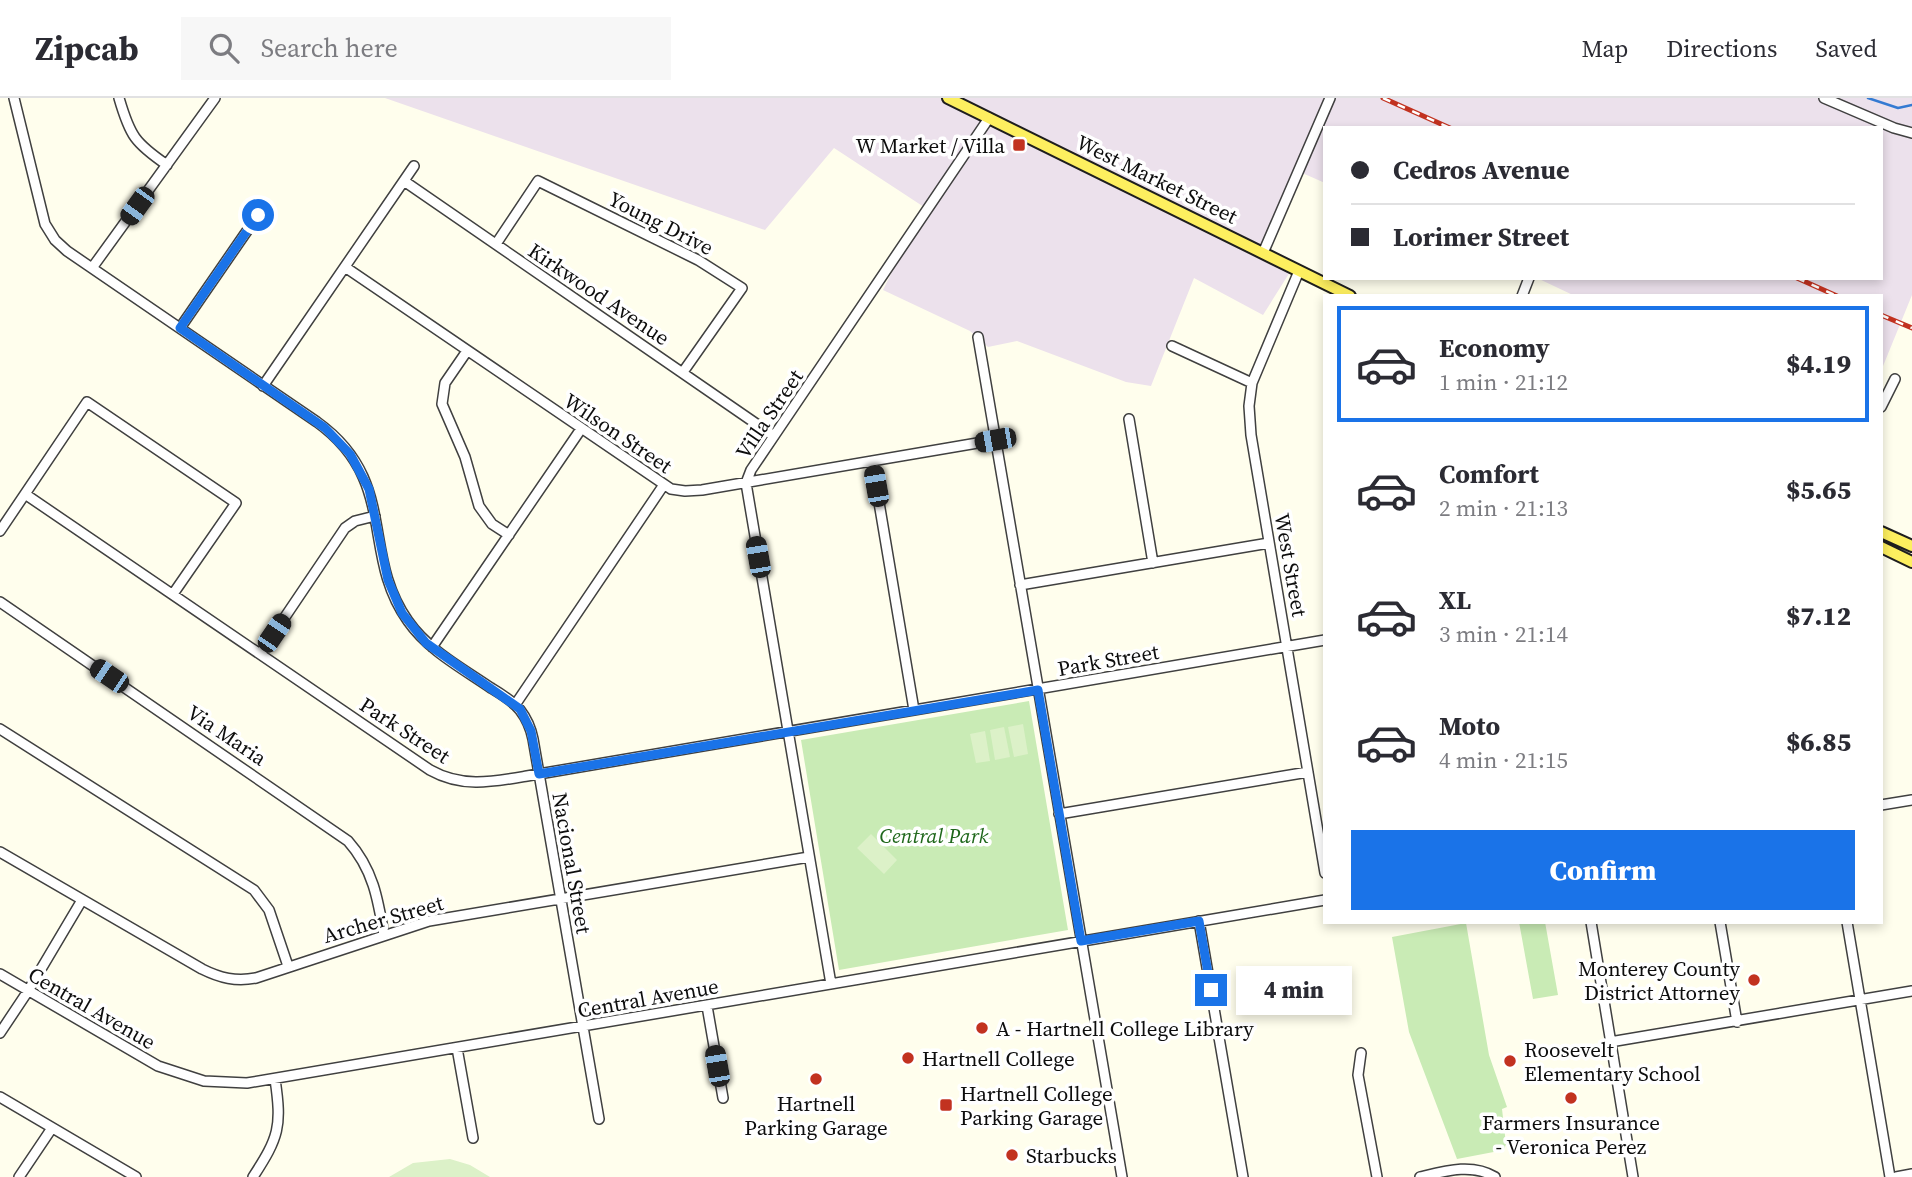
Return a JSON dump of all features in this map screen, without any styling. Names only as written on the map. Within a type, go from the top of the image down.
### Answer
[{"type":"main road","name":"West Market Street","points":[[947,98],[1346,294]]},
{"type":"main road","points":[[1883,533],[1912,546]]},
{"type":"main road","points":[[1883,548],[1912,562]]},
{"type":"street","name":"Nacional Street","points":[[14,98],[48,230],[61,246],[325,428],[343,445],[364,477],[392,592],[408,622],[432,647],[515,705],[526,718],[539,774],[599,1119]]},
{"type":"street","points":[[120,98],[126,121],[134,137],[144,149],[167,165]]},
{"type":"street","points":[[92,268],[215,98]]},
{"type":"street","points":[[1263,253],[1330,98]]},
{"type":"street","points":[[1824,98],[1912,133]]},
{"type":"street","name":"Villa Street","points":[[831,984],[746,483],[751,470],[989,118]]},
{"type":"street","points":[[263,386],[414,166]]},
{"type":"street","name":"Kirkwood Avenue","points":[[404,181],[774,436]]},
{"type":"street","name":"Young Drive","points":[[496,244],[538,181],[698,260],[742,288],[683,372]]},
{"type":"street","points":[[180,328],[258,215]]},
{"type":"street","name":"Wilson Street","points":[[345,267],[663,486],[677,490],[693,491],[746,483],[995,440]]},
{"type":"street","name":"West Street","points":[[1299,271],[1252,383],[1250,423],[1323,861]]},
{"type":"street","points":[[978,337],[1122,1177]]},
{"type":"street","points":[[1172,345],[1252,383]]},
{"type":"street","points":[[467,351],[445,383],[442,404],[465,457],[479,506],[492,524],[509,535]]},
{"type":"street","points":[[1883,403],[1895,379]]},
{"type":"street","points":[[0,531],[87,402],[236,503],[173,594]]},
{"type":"street","points":[[1129,419],[1153,563]]},
{"type":"street","points":[[432,647],[581,429]]},
{"type":"street","points":[[872,461],[914,710]]},
{"type":"street","points":[[515,705],[663,486]]},
{"type":"street","name":"Park Street","points":[[25,494],[438,774],[455,780],[478,783],[1323,640]]},
{"type":"street","points":[[260,654],[345,528],[355,521],[375,516]]},
{"type":"street","points":[[1020,585],[1269,543]]},
{"type":"street","name":"Via Maria","points":[[0,602],[348,841],[364,861],[373,881],[384,935]]},
{"type":"street","points":[[0,729],[254,890],[269,910],[288,966]]},
{"type":"street","points":[[1059,814],[1308,772]]},
{"type":"street","points":[[1883,805],[1912,800]]},
{"type":"street","name":"Archer Street","points":[[0,852],[212,975],[236,980],[247,980],[429,921],[809,857]]},
{"type":"street","points":[[0,1033],[82,900]]},
{"type":"street","name":"Central Avenue","points":[[0,975],[137,1055],[174,1073],[218,1083],[275,1079],[1323,900]]},
{"type":"street","points":[[1199,921],[1243,1177]]},
{"type":"street","points":[[1591,924],[1633,1177]]},
{"type":"street","points":[[1720,924],[1737,1021]]},
{"type":"street","points":[[1847,924],[1890,1177]]},
{"type":"street","points":[[1610,1042],[1912,991]]},
{"type":"street","points":[[707,1006],[723,1098]]},
{"type":"street","points":[[457,1048],[473,1138]]},
{"type":"street","points":[[1361,1052],[1357,1075],[1377,1177]]},
{"type":"street","points":[[253,1177],[270,1151],[278,1130],[275,1079]]},
{"type":"street","points":[[0,1097],[136,1177]]},
{"type":"street","points":[[19,1177],[52,1128]]},
{"type":"street","points":[[1420,1177],[1470,1169],[1495,1177]]},
{"type":"street","points":[[1896,1177],[1912,1174]]},
{"type":"shaded area","points":[[385,98],[1912,98],[1912,295],[1883,366],[1883,294],[1571,294],[1541,280],[1883,280],[1883,126],[1323,126],[1323,182],[1300,172],[1270,249],[1295,264],[1263,315],[1194,278],[1151,386],[1126,382],[1017,341],[988,347],[970,331],[883,290],[924,207],[834,148],[765,230]]},
{"type":"green space","name":"Central Park","points":[[1029,701],[1068,930],[839,970],[801,740]]},
{"type":"green space","points":[[1023,724],[1028,754],[1014,757],[1008,727]]},
{"type":"green space","points":[[1004,727],[1010,757],[995,760],[990,730]]},
{"type":"green space","points":[[985,731],[990,761],[976,763],[970,734]]},
{"type":"green space","points":[[871,834],[897,860],[884,874],[857,848]]},
{"type":"green space","points":[[1466,924],[1489,1055],[1507,1107],[1502,1109],[1506,1144],[1504,1150],[1457,1159],[1409,1032],[1392,937]]},
{"type":"green space","points":[[1519,924],[1545,924],[1558,995],[1533,999]]},
{"type":"green space","points":[[450,1159],[470,1165],[490,1177],[389,1177],[413,1163]]},
{"type":"waterway","points":[[1868,98],[1898,108],[1912,105]]},
{"type":"railway","points":[[1383,98],[1446,126]]},
{"type":"railway","points":[[1801,280],[1833,294]]},
{"type":"railway","points":[[1883,316],[1912,328]]},
{"type":"place","name":"W Market / Villa","points":[[1019,145]]},
{"type":"place","name":"Monterey County District Attorney","points":[[1754,980]]},
{"type":"place","name":"A - Hartnell College Library","points":[[982,1028]]},
{"type":"place","name":"Hartnell College","points":[[908,1058]]},
{"type":"place","name":"Roosevelt Elementary School","points":[[1510,1061]]},
{"type":"place","name":"Hartnell Parking Garage","points":[[816,1079]]},
{"type":"place","name":"Farmers Insurance - Veronica Perez","points":[[1571,1098]]},
{"type":"place","name":"Hartnell College Parking Garage","points":[[946,1105]]},
{"type":"place","name":"Starbucks","points":[[1012,1155]]},
{"type":"route","points":[[258,215],[180,328],[325,428],[350,454],[364,477],[373,501],[388,580],[402,613],[426,643],[520,709],[531,731],[539,774],[1038,690],[1081,941],[1199,921],[1211,990]]}]
